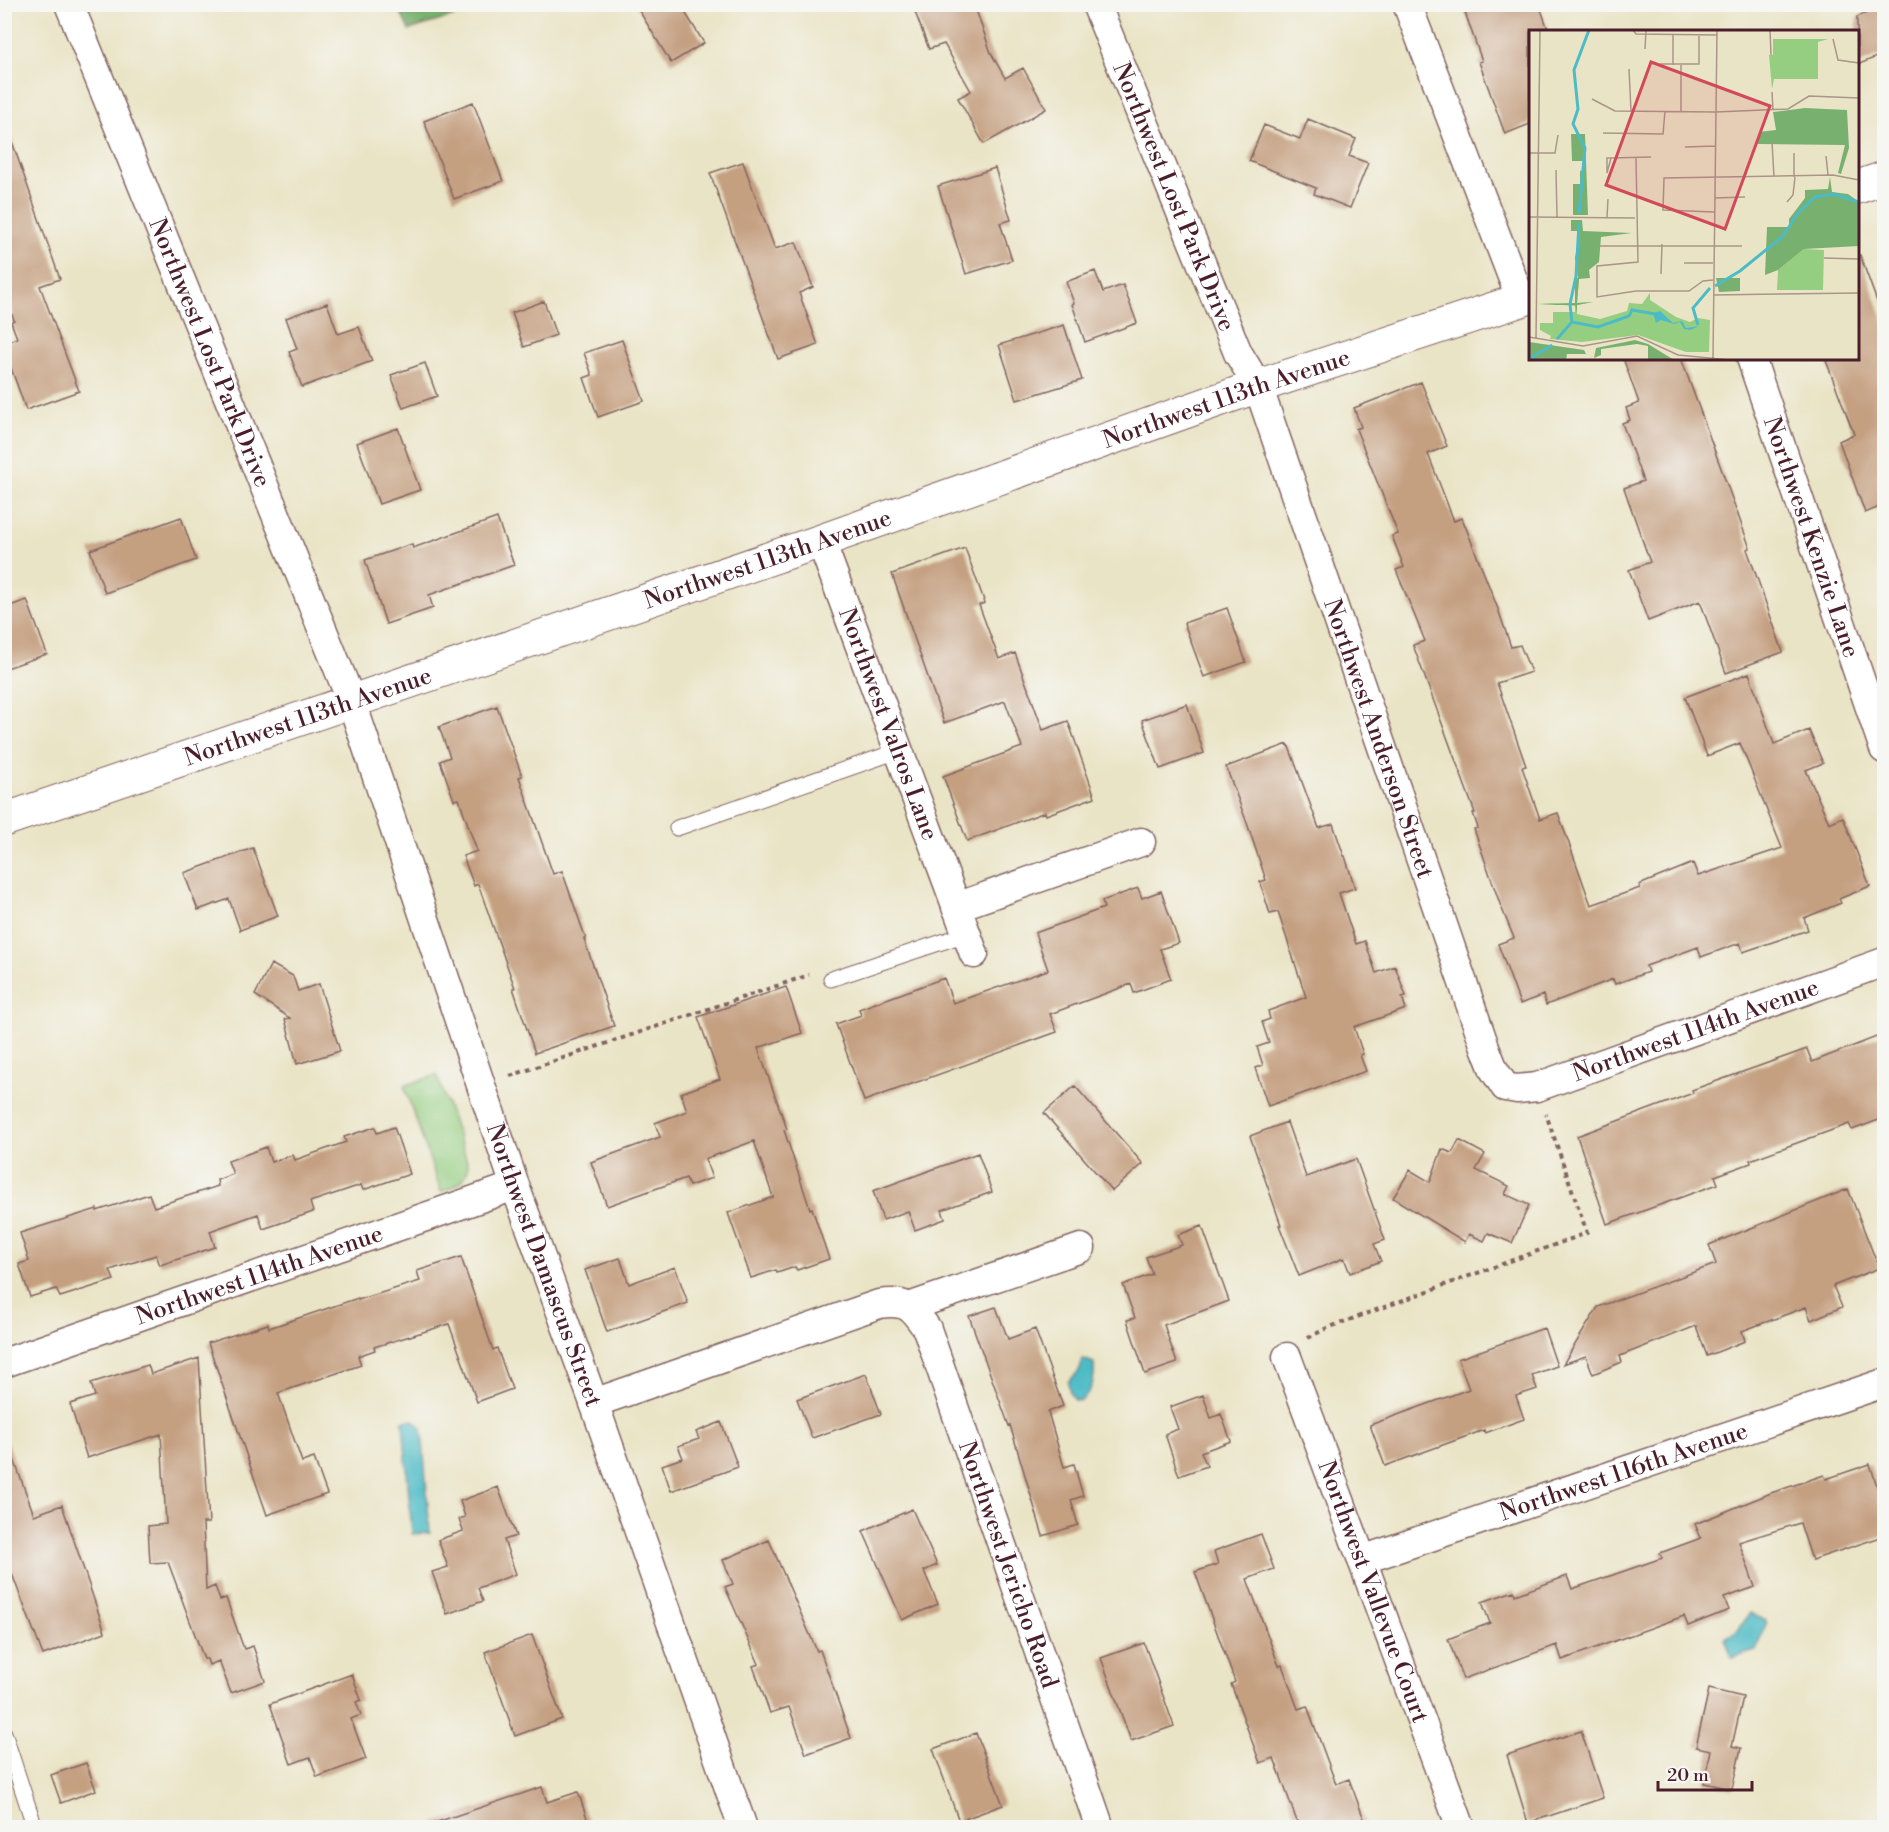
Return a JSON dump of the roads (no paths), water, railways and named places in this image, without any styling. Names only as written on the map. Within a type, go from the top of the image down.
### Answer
[{"type":"street","name":"Northwest Lost Park Drive","points":[[69,4],[351,700]]},
{"type":"street","name":"Northwest Lost Park Drive","points":[[1096,4],[1238,353],[1258,387]]},
{"type":"street","points":[[1407,4],[1526,299]]},
{"type":"street","points":[[1859,186],[1884,178]]},
{"type":"street","name":"Northwest 113th Avenue","points":[[4,820],[821,541],[1258,387],[1526,299]]},
{"type":"street","name":"Northwest Kenzie Lane","points":[[1752,360],[1884,749]]},
{"type":"street","name":"Northwest Anderson Street","points":[[1258,387],[1485,1047],[1494,1070],[1505,1087]]},
{"type":"street","name":"Northwest Valros Lane","points":[[821,541],[970,944]]},
{"type":"street","name":"Northwest Damascus Street","points":[[351,700],[515,1186],[743,1827]]},
{"type":"street","points":[[956,907],[1141,843]]},
{"type":"street","name":"Northwest 114th Avenue","points":[[1505,1087],[1537,1088],[1884,962]]},
{"type":"street","name":"Northwest 114th Avenue","points":[[4,1364],[515,1186]]},
{"type":"street","points":[[594,1403],[879,1304],[895,1302],[909,1307],[1081,1248]]},
{"type":"street","name":"Northwest Jericho Road","points":[[909,1307],[927,1329],[1100,1827]]},
{"type":"street","name":"Northwest Vallevue Court","points":[[1287,1357],[1461,1827]]},
{"type":"street","name":"Northwest 116th Avenue","points":[[1362,1560],[1884,1383]]},
{"type":"lane","points":[[677,828],[898,751]]},
{"type":"lane","points":[[831,979],[970,944]]},
{"type":"lane","points":[[4,1733],[35,1827]]},
{"type":"water","points":[[1083,1359],[1094,1363],[1094,1374],[1091,1388],[1081,1401],[1075,1400],[1070,1394],[1068,1382],[1079,1371]]},
{"type":"water","points":[[413,1420],[422,1428],[430,1533],[412,1534],[403,1421]]},
{"type":"water","points":[[1750,1613],[1766,1621],[1756,1651],[1732,1658],[1725,1638],[1737,1632]]}]
